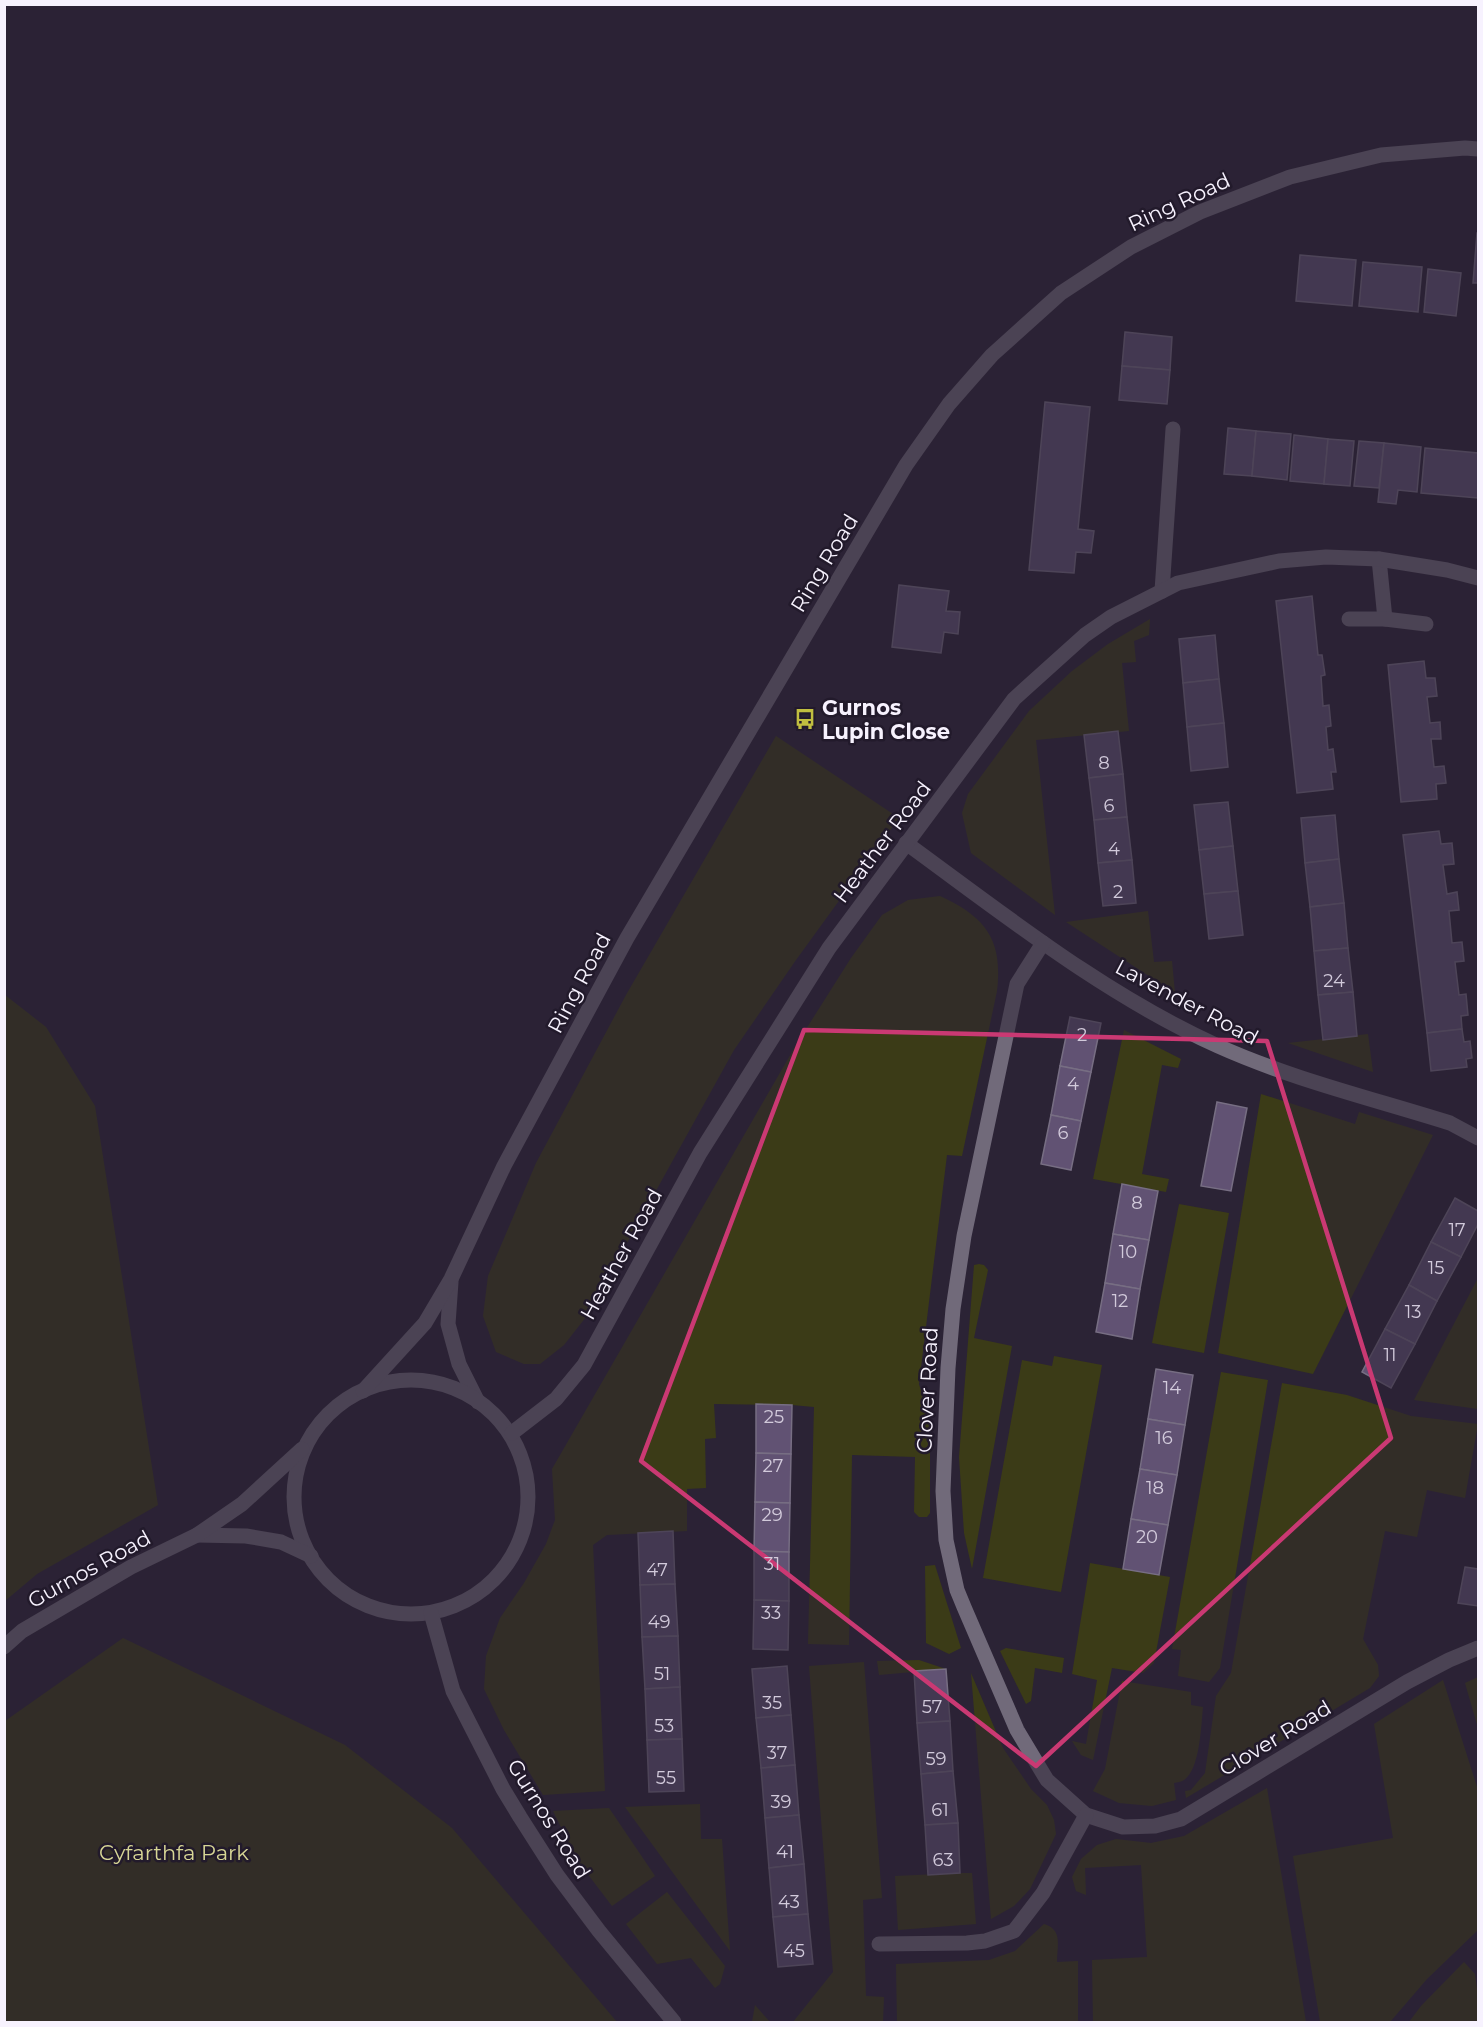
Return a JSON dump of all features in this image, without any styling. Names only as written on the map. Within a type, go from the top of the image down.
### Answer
[{"type":"street","name":"Ring Road","points":[[363,1391],[425,1323],[451,1279],[504,1166],[633,928],[906,465],[949,404],[992,355],[1061,293],[1131,247],[1200,212],[1290,177],[1381,155],[1465,148],[1479,149]]},
{"type":"street","points":[[1162,591],[1173,429]]},
{"type":"street","name":"Heather Road","points":[[512,1433],[556,1399],[584,1365],[700,1153],[829,948],[1014,699],[1084,634],[1111,616],[1178,583],[1279,561],[1326,557],[1380,559],[1447,570],[1479,578]]},
{"type":"street","points":[[1380,559],[1385,619]]},
{"type":"street","points":[[1349,619],[1385,619],[1426,624]]},
{"type":"street","name":"Lavender Road","points":[[906,843],[1043,943],[1133,1001],[1217,1046],[1266,1066],[1450,1123],[1479,1138]]},
{"type":"street","name":"Clover Road","points":[[1043,943],[1017,984],[964,1236],[953,1310],[948,1368],[943,1491],[946,1540],[957,1590],[1017,1730],[1047,1780],[1086,1815],[1123,1827],[1155,1826],[1181,1819],[1407,1682],[1449,1660],[1479,1648]]},
{"type":"street","name":"Ring Road","points":[[451,1279],[448,1324],[459,1364],[478,1402]]},
{"type":"street","name":"Gurnos Road","points":[[417,1380],[457,1388],[478,1402],[492,1411],[512,1433],[524,1467],[530,1497],[517,1550],[482,1592],[431,1613],[391,1614],[353,1600],[322,1574],[301,1540],[293,1500],[299,1461],[316,1427],[344,1400],[379,1383],[417,1380]]},
{"type":"street","name":"Gurnos Road","points":[[4,1647],[22,1631],[131,1567],[197,1534],[242,1504],[308,1444]]},
{"type":"street","name":"Gurnos Road","points":[[197,1534],[246,1536],[280,1542],[312,1557]]},
{"type":"street","name":"Gurnos Road","points":[[431,1613],[453,1691],[509,1798],[557,1875],[599,1931],[674,2022]]},
{"type":"street","points":[[879,1944],[967,1943],[985,1941],[1014,1931],[1043,1893],[1086,1815]]},
{"type":"highlighted area","points":[[804,1030],[1267,1041],[1391,1438],[1036,1766],[641,1461]]},
{"type":"green space","points":[[1150,619],[1149,635],[1134,641],[1136,662],[1122,663],[1129,731],[1036,740],[1055,915],[971,853],[962,813],[968,794],[1029,711],[1072,671],[1108,644]]},
{"type":"green space","points":[[776,736],[899,818],[734,1050],[586,1317],[564,1345],[540,1364],[524,1364],[496,1352],[483,1316],[488,1276],[536,1163],[626,995]]},
{"type":"green space","points":[[940,896],[969,913],[988,932],[994,944],[998,973],[997,991],[962,1156],[947,1155],[919,1384],[930,1422],[930,1513],[927,1517],[919,1517],[914,1512],[915,1457],[852,1455],[849,1645],[808,1644],[814,1407],[714,1404],[716,1438],[705,1439],[706,1488],[687,1489],[687,1531],[607,1535],[593,1545],[605,1791],[543,1795],[504,1730],[484,1689],[486,1656],[500,1618],[524,1583],[546,1544],[555,1520],[552,1469],[796,1045],[851,958],[882,915],[908,900]]},
{"type":"green space","points":[[1148,911],[1154,962],[1172,961],[1175,993],[1066,922]]},
{"type":"green space","points":[[5,995],[46,1027],[95,1106],[158,1505],[37,1574],[5,1601]]},
{"type":"green space","points":[[1124,1030],[1181,1059],[1178,1068],[1162,1065],[1142,1174],[1169,1179],[1166,1192],[1093,1179]]},
{"type":"green space","points":[[1368,1034],[1373,1072],[1288,1043]]},
{"type":"green space","points":[[1261,1094],[1355,1124],[1359,1112],[1433,1135],[1313,1374],[1218,1353]]},
{"type":"green space","points":[[1179,1204],[1229,1213],[1204,1353],[1152,1343]]},
{"type":"green space","points":[[974,1265],[984,1265],[988,1270],[974,1338],[1012,1346],[972,1569],[964,1533],[959,1457]]},
{"type":"green space","points":[[1478,1278],[1478,1409],[1414,1400]]},
{"type":"green space","points":[[1054,1356],[1102,1365],[1061,1592],[983,1578],[1022,1360],[1052,1366]]},
{"type":"green space","points":[[1221,1372],[1268,1380],[1220,1668],[1209,1682],[1178,1676],[1181,1650],[1172,1649]]},
{"type":"green space","points":[[1282,1383],[1347,1395],[1411,1416],[1478,1424],[1465,1498],[1427,1490],[1417,1537],[1385,1531],[1363,1639],[1378,1665],[1379,1676],[1370,1688],[1186,1798],[1185,1791],[1191,1790],[1205,1773],[1216,1696],[1231,1673]]},
{"type":"green space","points":[[1090,1563],[1170,1577],[1154,1663],[1143,1673],[1112,1668],[1093,1760],[1081,1755],[1072,1741],[1086,1744],[1097,1680],[1072,1674]]},
{"type":"green space","points":[[935,1565],[961,1648],[949,1654],[926,1643],[925,1566]]},
{"type":"green space","name":"Cyfarthfa Park","points":[[123,1638],[345,1745],[452,1828],[617,2022],[5,2022],[5,1721]]},
{"type":"green space","points":[[1006,1648],[1064,1658],[1062,1673],[1035,1668],[1031,1701],[1026,1704],[1000,1651]]},
{"type":"green space","points":[[919,1660],[946,1669],[879,1675],[877,1661]]},
{"type":"green space","points":[[864,1662],[882,1898],[863,1900],[866,1996],[884,1997],[883,2022],[793,2022],[833,1972],[809,1666]]},
{"type":"green space","points":[[971,1673],[1003,1748],[1031,1789],[1047,1805],[1054,1820],[1056,1834],[1030,1889],[1014,1906],[991,1919]]},
{"type":"green space","points":[[1478,1677],[1478,1728],[1465,1683]]},
{"type":"green space","points":[[1443,1680],[1478,1790],[1478,1930],[1427,1979],[1390,2022],[1320,2022],[1293,1856],[1393,1838],[1374,1724]]},
{"type":"green space","points":[[1122,1681],[1191,1692],[1191,1705],[1203,1707],[1197,1757],[1183,1781],[1174,1783],[1176,1800],[1152,1806],[1119,1803],[1093,1791],[1105,1769]]},
{"type":"green space","points":[[1267,1788],[1306,2022],[1093,2022],[1092,1960],[1147,1957],[1141,1865],[1085,1868],[1086,1895],[1076,1891],[1072,1877],[1081,1859],[1097,1845],[1116,1839],[1151,1843],[1184,1836]]},
{"type":"green space","points":[[700,1804],[701,1839],[722,1839],[730,1951],[625,1807]]},
{"type":"green space","points":[[609,1808],[655,1876],[612,1906],[577,1860],[553,1811]]},
{"type":"green space","points":[[972,1873],[976,1924],[898,1930],[895,1876]]},
{"type":"green space","points":[[667,1892],[725,1966],[720,1984],[715,1988],[691,1958],[657,1964],[626,1924]]},
{"type":"green space","points":[[1044,1924],[1054,1930],[1058,1939],[1057,1962],[1078,1961],[1078,2022],[897,2022],[896,1964],[989,1960],[1015,1951]]},
{"type":"green space","points":[[1464,1962],[1475,1974],[1478,2022],[1409,2022],[1421,2006]]},
{"type":"green space","points":[[755,2005],[770,2022],[752,2022]]},
{"type":"building","points":[[1477,233],[1478,283],[1473,283]]},
{"type":"building","points":[[1300,255],[1356,260],[1352,306],[1296,301]]},
{"type":"building","points":[[1363,262],[1422,267],[1418,312],[1359,306]]},
{"type":"building","points":[[1428,269],[1461,273],[1456,316],[1424,312]]},
{"type":"building","points":[[1125,332],[1172,337],[1170,370],[1122,366]]},
{"type":"building","points":[[1122,366],[1170,370],[1167,404],[1119,400]]},
{"type":"building","points":[[1045,402],[1090,407],[1078,529],[1094,531],[1091,553],[1076,552],[1074,573],[1029,570]]},
{"type":"building","points":[[1228,428],[1256,431],[1252,476],[1224,474]]},
{"type":"building","points":[[1256,431],[1291,434],[1287,480],[1252,476]]},
{"type":"building","points":[[1294,435],[1328,439],[1324,484],[1290,481]]},
{"type":"building","points":[[1328,439],[1354,441],[1350,486],[1324,484]]},
{"type":"building","points":[[1359,441],[1384,443],[1379,488],[1354,486]]},
{"type":"building","points":[[1384,443],[1421,447],[1417,492],[1398,490],[1396,504],[1378,502]]},
{"type":"building","points":[[1425,448],[1478,453],[1478,498],[1421,493]]},
{"type":"building","points":[[899,585],[949,591],[946,611],[960,612],[958,634],[944,632],[941,653],[892,647]]},
{"type":"building","points":[[1312,596],[1318,655],[1322,655],[1325,675],[1321,676],[1323,706],[1329,705],[1331,726],[1326,727],[1328,750],[1333,749],[1336,772],[1331,772],[1333,789],[1297,793],[1276,601]]},
{"type":"building","points":[[1215,635],[1219,679],[1183,683],[1179,639]]},
{"type":"building","points":[[1424,661],[1426,678],[1435,678],[1437,696],[1427,697],[1430,723],[1440,722],[1441,739],[1431,739],[1434,767],[1444,766],[1446,783],[1436,784],[1437,799],[1401,802],[1388,665]]},
{"type":"building","points":[[1219,679],[1224,723],[1187,727],[1183,683]]},
{"type":"building","points":[[1224,723],[1228,767],[1191,771],[1187,727]]},
{"type":"building","points":[[1118,731],[1123,774],[1089,778],[1084,735]]},
{"type":"building","points":[[1123,774],[1127,817],[1094,820],[1089,778]]},
{"type":"building","points":[[1228,802],[1233,846],[1199,850],[1194,805]]},
{"type":"building","points":[[1335,815],[1339,859],[1305,863],[1301,818]]},
{"type":"building","points":[[1127,817],[1132,860],[1098,863],[1094,820]]},
{"type":"building","points":[[1439,831],[1441,844],[1452,843],[1454,864],[1443,865],[1447,894],[1457,892],[1459,910],[1449,911],[1452,943],[1462,942],[1464,961],[1455,962],[1459,995],[1466,994],[1468,1015],[1461,1016],[1462,1029],[1427,1033],[1403,835]]},
{"type":"building","points":[[1233,846],[1238,891],[1204,894],[1199,850]]},
{"type":"building","points":[[1339,859],[1344,903],[1310,907],[1305,863]]},
{"type":"building","points":[[1132,860],[1136,903],[1103,906],[1098,863]]},
{"type":"building","points":[[1238,891],[1243,935],[1209,939],[1204,894]]},
{"type":"building","points":[[1344,903],[1348,948],[1314,951],[1310,907]]},
{"type":"building","points":[[1348,948],[1353,992],[1318,995],[1314,951]]},
{"type":"building","points":[[1353,992],[1357,1036],[1323,1040],[1318,995]]},
{"type":"building","points":[[1070,1017],[1101,1023],[1091,1072],[1060,1066]]},
{"type":"building","points":[[1462,1029],[1464,1042],[1470,1041],[1472,1058],[1466,1059],[1467,1067],[1431,1071],[1427,1033]]},
{"type":"building","points":[[1060,1066],[1091,1072],[1081,1121],[1051,1115]]},
{"type":"building","points":[[1217,1102],[1247,1108],[1231,1191],[1201,1186]]},
{"type":"building","points":[[1051,1115],[1081,1121],[1071,1170],[1041,1164]]},
{"type":"building","points":[[1122,1184],[1158,1191],[1149,1240],[1113,1234]]},
{"type":"building","points":[[1455,1198],[1478,1211],[1478,1224],[1461,1257],[1431,1242]]},
{"type":"building","points":[[1113,1234],[1149,1240],[1140,1289],[1105,1283]]},
{"type":"building","points":[[1431,1242],[1461,1257],[1437,1301],[1409,1285]]},
{"type":"building","points":[[1105,1283],[1140,1289],[1132,1339],[1096,1332]]},
{"type":"building","points":[[1409,1285],[1437,1301],[1415,1344],[1385,1329]]},
{"type":"building","points":[[1385,1329],[1415,1344],[1391,1388],[1362,1372]]},
{"type":"building","points":[[1156,1369],[1193,1375],[1185,1425],[1148,1419]]},
{"type":"building","points":[[756,1404],[792,1405],[791,1454],[756,1453]]},
{"type":"building","points":[[1148,1419],[1185,1425],[1177,1475],[1140,1469]]},
{"type":"building","points":[[756,1453],[791,1454],[790,1503],[755,1502]]},
{"type":"building","points":[[1140,1469],[1177,1475],[1168,1525],[1131,1519]]},
{"type":"building","points":[[755,1502],[790,1503],[789,1552],[754,1551]]},
{"type":"building","points":[[1131,1519],[1168,1525],[1159,1575],[1123,1569]]},
{"type":"building","points":[[673,1531],[675,1584],[640,1585],[638,1533]]},
{"type":"building","points":[[754,1551],[789,1552],[789,1601],[754,1600]]},
{"type":"building","points":[[1465,1567],[1478,1569],[1478,1606],[1458,1603]]},
{"type":"building","points":[[675,1584],[678,1636],[642,1637],[640,1585]]},
{"type":"building","points":[[754,1600],[789,1601],[788,1650],[753,1649]]},
{"type":"building","points":[[678,1636],[680,1687],[645,1689],[642,1637]]},
{"type":"building","points":[[787,1666],[791,1715],[756,1718],[752,1669]]},
{"type":"building","points":[[946,1669],[950,1721],[917,1723],[914,1671]]},
{"type":"building","points":[[680,1687],[682,1739],[647,1740],[645,1689]]},
{"type":"building","points":[[791,1715],[795,1765],[761,1768],[756,1718]]},
{"type":"building","points":[[950,1721],[953,1771],[921,1774],[917,1723]]},
{"type":"building","points":[[682,1739],[684,1791],[649,1792],[647,1740]]},
{"type":"building","points":[[795,1765],[799,1815],[765,1818],[761,1768]]},
{"type":"building","points":[[953,1771],[958,1823],[925,1825],[921,1774]]},
{"type":"building","points":[[799,1815],[804,1864],[769,1868],[765,1818]]},
{"type":"building","points":[[958,1823],[960,1873],[928,1875],[925,1825]]},
{"type":"building","points":[[804,1864],[808,1914],[773,1917],[769,1868]]},
{"type":"building","points":[[808,1914],[813,1964],[778,1967],[773,1917]]},
{"type":"place","name":"Gurnos Lupin Close","points":[[805,719]]}]
